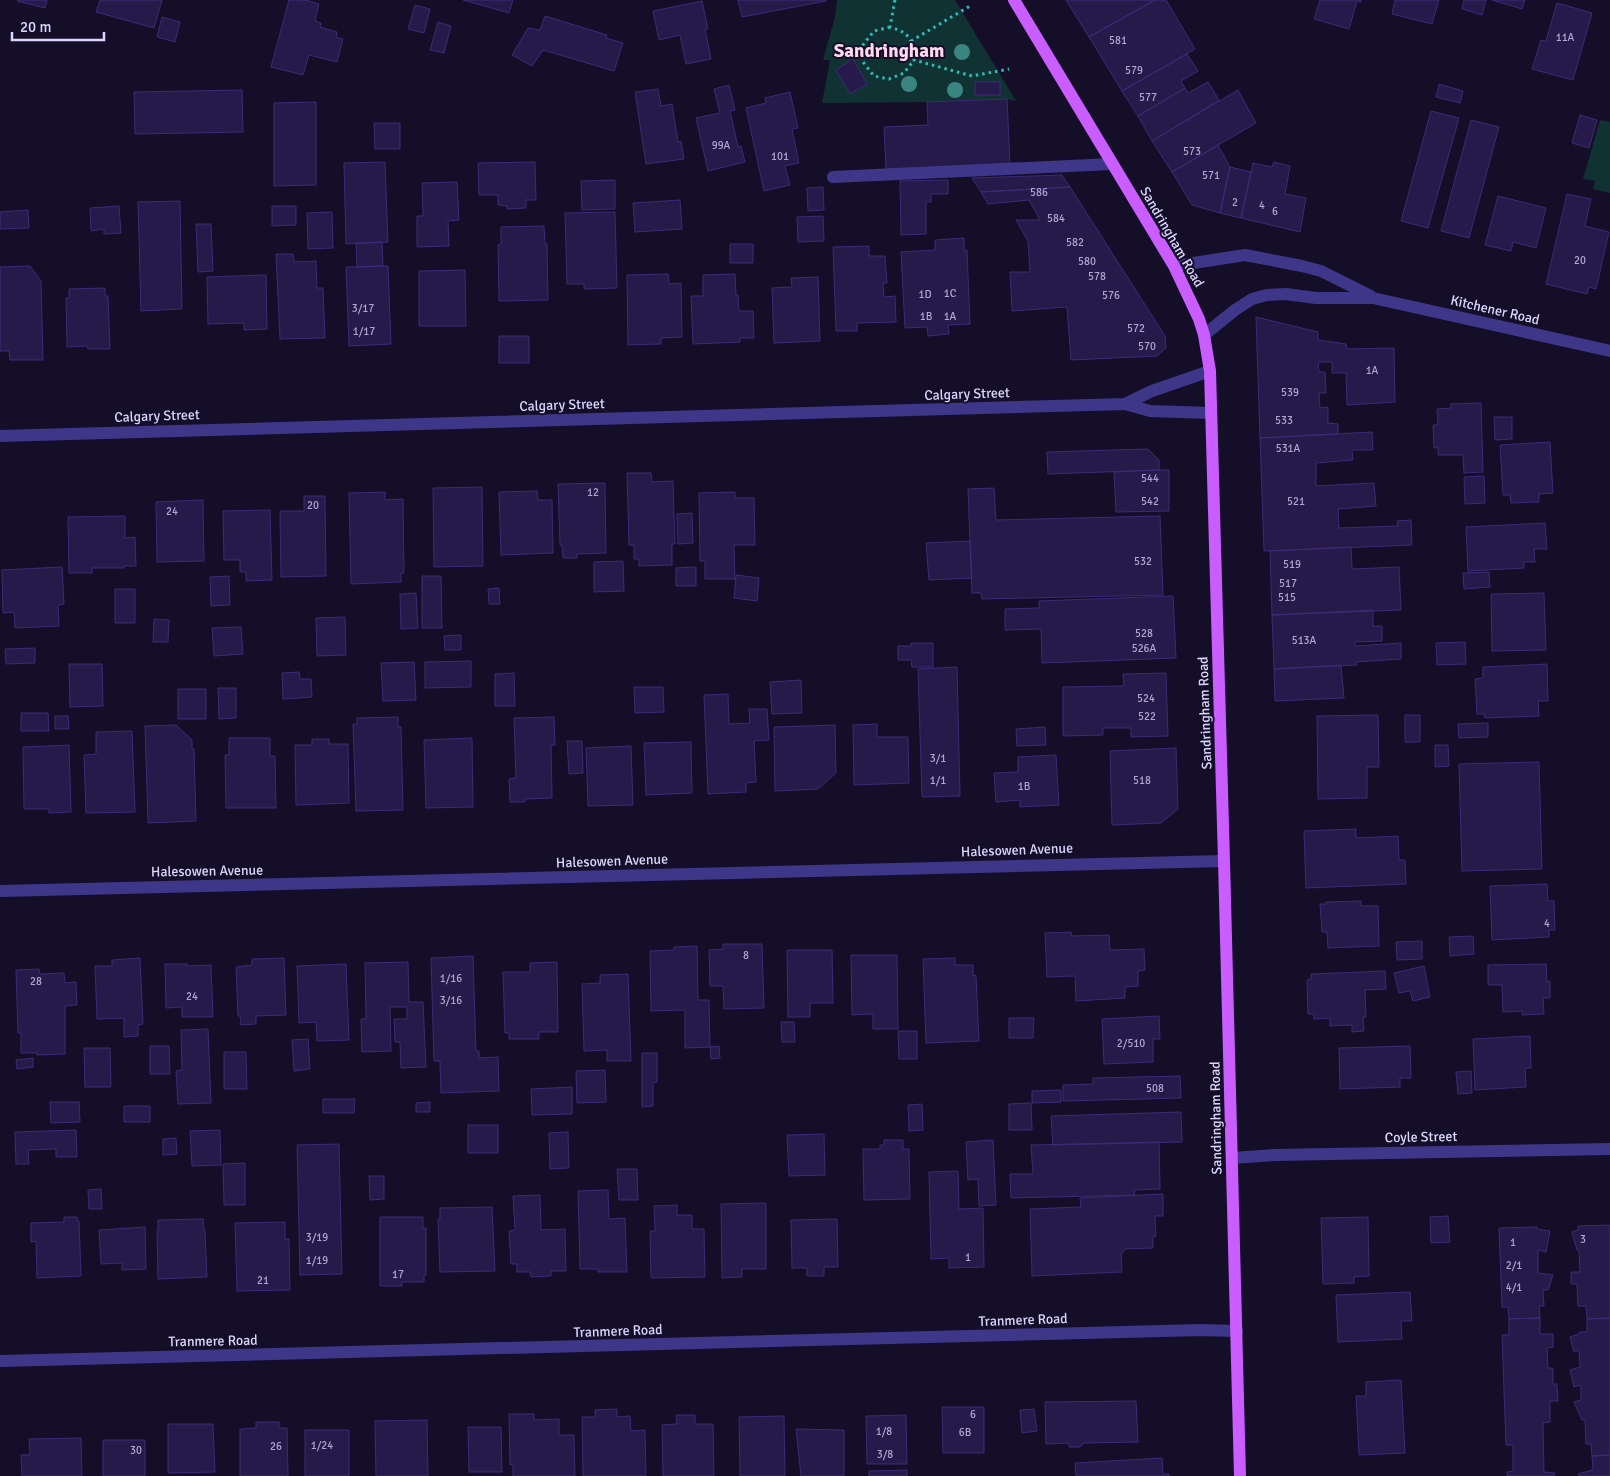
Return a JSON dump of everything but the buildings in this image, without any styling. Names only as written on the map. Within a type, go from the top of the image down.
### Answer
[{"type":"main road","name":"Sandringham Road","points":[[1014,0],[1174,266],[1199,319],[1204,335],[1210,371],[1240,1476]]},
{"type":"street","points":[[833,177],[1112,164]]},
{"type":"street","name":"Kitchener Road","points":[[1174,266],[1245,255],[1321,271],[1373,298]]},
{"type":"street","name":"Kitchener Road","points":[[1204,335],[1252,299],[1267,295],[1286,294],[1316,298],[1373,298],[1610,351]]},
{"type":"street","name":"Calgary Street","points":[[1125,404],[1152,391],[1210,371]]},
{"type":"street","name":"Calgary Street","points":[[0,436],[1125,404],[1150,411],[1211,413]]},
{"type":"street","name":"Halesowen Avenue","points":[[0,891],[1224,860]]},
{"type":"street","name":"Coyle Street","points":[[1232,1158],[1275,1155],[1610,1149]]},
{"type":"street","name":"Tranmere Road","points":[[0,1361],[1201,1330],[1237,1331]]},
{"type":"path","points":[[890,27],[895,0]]},
{"type":"path","points":[[911,41],[970,6]]},
{"type":"path","points":[[890,27],[901,30],[911,41],[914,60],[904,74],[889,80],[874,76],[863,62],[862,46],[874,30],[890,27]]},
{"type":"path","points":[[914,60],[972,76],[1009,69]]},
{"type":"green space","points":[[837,0],[955,0],[1016,101],[1007,99],[822,103],[830,60],[823,60],[835,17]]},
{"type":"green space","points":[[1600,120],[1610,122],[1610,193],[1593,189],[1595,181],[1583,179]]},
{"type":"district","name":"Sandringham","points":[[889,51]]}]
